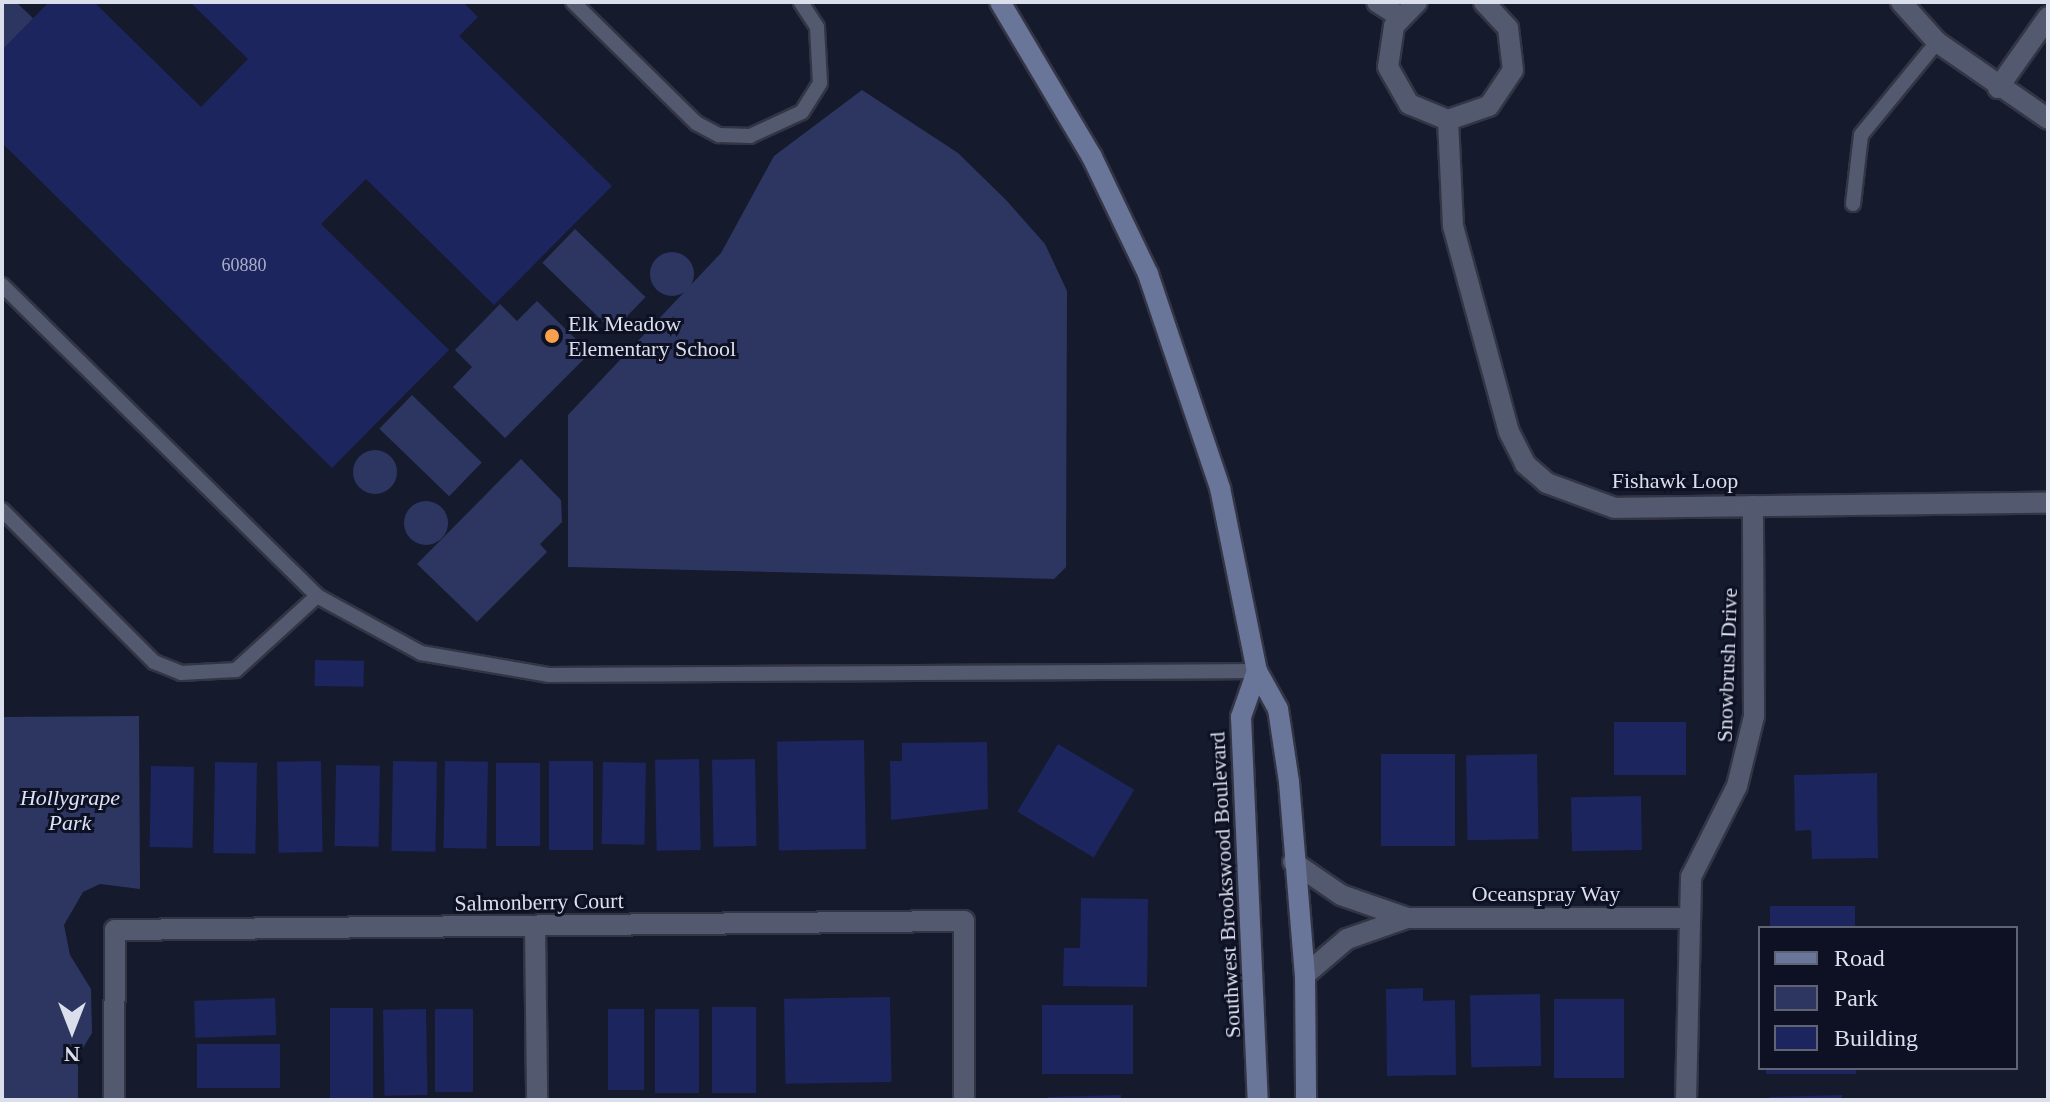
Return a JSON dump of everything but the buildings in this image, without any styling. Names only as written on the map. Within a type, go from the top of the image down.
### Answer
[{"type":"main road","name":"Southwest Brookswood Boulevard","points":[[1000,2],[1092,157],[1189,380],[1243,586],[1257,671],[1278,709],[1305,975],[1306,1100]]},
{"type":"main road","name":"Southwest Brookswood Boulevard","points":[[1257,671],[1241,717],[1258,1100]]},
{"type":"street","points":[[1377,2],[1400,17]]},
{"type":"street","points":[[1417,2],[1400,17],[1387,46],[1395,87],[1409,104],[1448,120],[1489,106],[1513,70],[1508,28],[1484,2]]},
{"type":"street","points":[[1901,2],[1937,42],[1998,88],[2048,119]]},
{"type":"street","points":[[1998,88],[2048,17]]},
{"type":"street","name":"Fishawk Loop","points":[[1448,120],[1453,226],[1509,432],[1525,464],[1579,499],[1615,508],[2048,503]]},
{"type":"street","name":"Snowbrush Drive","points":[[1686,1100],[1685,918],[1691,877],[1748,755],[1753,506]]},
{"type":"street","name":"Oceanspray Way","points":[[1293,862],[1341,895],[1407,918],[1685,918]]},
{"type":"street","name":"Oceanspray Way","points":[[1305,975],[1347,939],[1407,918]]},
{"type":"street","name":"Salmonberry Court","points":[[114,1100],[115,930],[964,921],[964,1100]]},
{"type":"street","points":[[535,926],[537,1100]]},
{"type":"lane","points":[[573,2],[696,123],[719,135],[750,136],[802,112],[820,83],[817,27],[801,2]]},
{"type":"lane","points":[[1853,204],[1861,135],[1937,42]]},
{"type":"lane","points":[[2,285],[317,596],[421,653],[548,675],[1257,671]]},
{"type":"lane","points":[[2,510],[154,662],[181,673],[236,670],[317,596]]},
{"type":"green space","points":[[2,2],[16,2],[35,20],[2,53]]},
{"type":"green space","points":[[862,90],[958,153],[1007,201],[1045,244],[1067,291],[1066,567],[1054,579],[568,567],[568,415],[721,253],[774,156]]},
{"type":"green space","points":[[575,229],[645,297],[613,331],[542,263]]},
{"type":"green space","points":[[672,252],[687,259],[694,274],[687,289],[672,296],[657,289],[650,274],[657,259]]},
{"type":"green space","points":[[537,301],[590,353],[505,438],[453,387],[472,367],[455,350],[500,304],[517,321]]},
{"type":"green space","points":[[412,395],[482,462],[449,496],[379,429]]},
{"type":"green space","points":[[375,450],[390,457],[397,472],[390,487],[375,494],[360,487],[353,472],[360,457]]},
{"type":"green space","points":[[521,459],[561,500],[562,522],[540,544],[547,552],[477,622],[417,564]]},
{"type":"green space","points":[[426,501],[441,508],[448,523],[441,538],[426,545],[411,538],[404,523],[411,508]]},
{"type":"green space","name":"Hollygrape Park","points":[[139,716],[140,889],[100,884],[83,892],[64,925],[70,955],[91,989],[92,1033],[78,1056],[78,1100],[2,1100],[2,717]]},
{"type":"place","name":"Elk Meadow Elementary School","points":[[552,336]]}]
